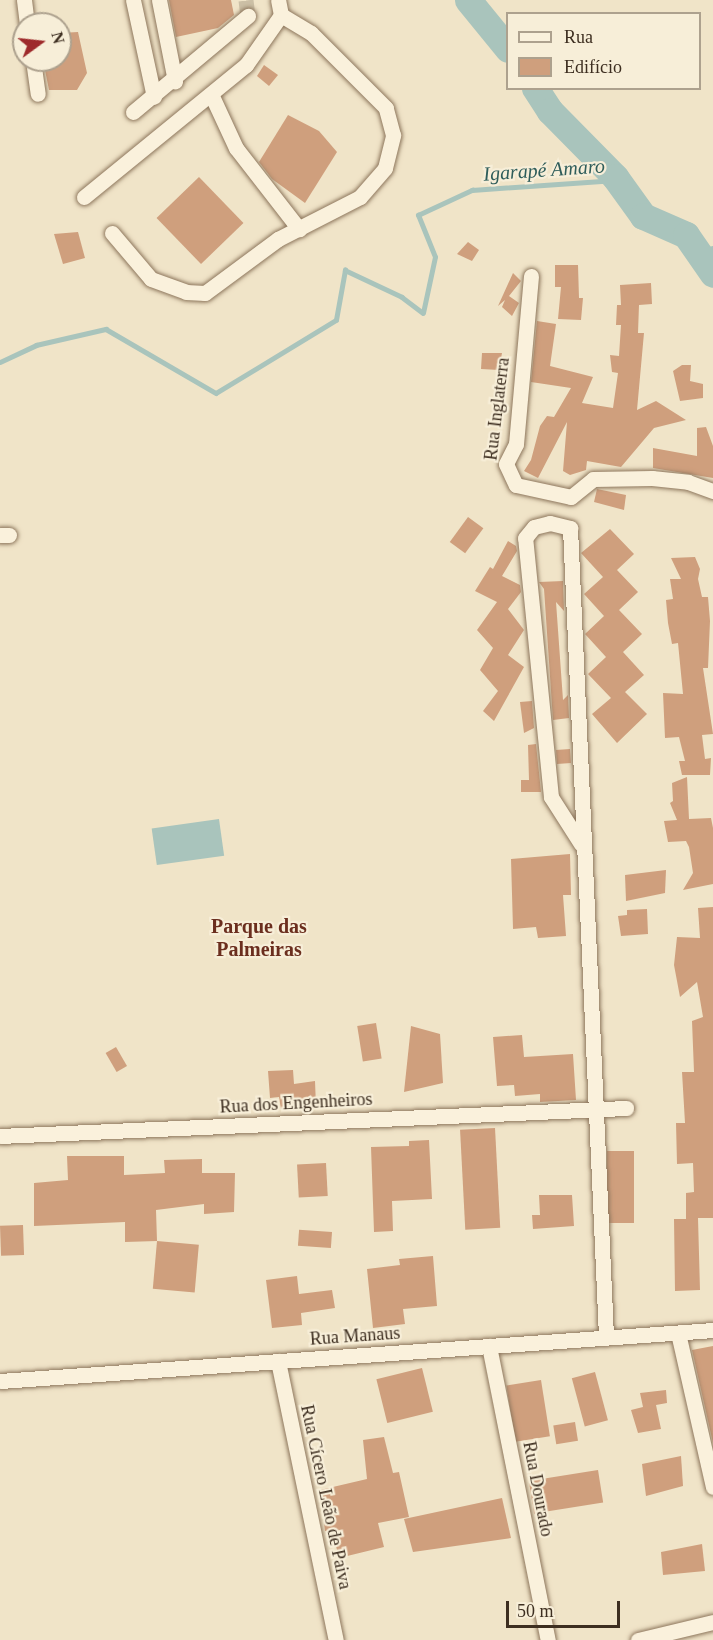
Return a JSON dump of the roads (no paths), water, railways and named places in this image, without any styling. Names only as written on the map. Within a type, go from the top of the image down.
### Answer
[{"type":"street","points":[[133,0],[154,97]]},
{"type":"street","points":[[159,0],[175,81]]},
{"type":"street","points":[[84,197],[246,65],[279,8],[311,33],[386,108],[393,135],[385,168],[360,197],[278,239],[205,293],[186,292],[152,279],[112,233]]},
{"type":"street","points":[[133,112],[175,81],[248,16]]},
{"type":"street","points":[[35,72],[38,94]]},
{"type":"street","points":[[211,94],[236,148],[299,229]]},
{"type":"street","name":"Rua Inglaterra","points":[[531,276],[516,444],[506,464],[516,485],[571,496],[593,479],[652,478],[713,491]]},
{"type":"street","points":[[581,844],[551,797],[528,561],[528,531],[550,523],[570,528],[581,844],[606,1336]]},
{"type":"street","name":"Rua dos Engenheiros","points":[[0,1136],[626,1108]]},
{"type":"street","name":"Rua Manaus","points":[[0,1381],[713,1330]]},
{"type":"street","points":[[678,1333],[713,1487]]},
{"type":"street","name":"Rua Dourado","points":[[489,1346],[548,1640]]},
{"type":"street","name":"Rua Cícero Leão de Paiva","points":[[278,1361],[336,1640]]},
{"type":"street","points":[[638,1640],[713,1622]]},
{"type":"water","points":[[219,819],[224,856],[157,865],[152,828]]},
{"type":"waterway","points":[[468,0],[506,47]]},
{"type":"waterway","points":[[536,90],[550,111],[615,177],[643,216],[686,235],[713,274]]},
{"type":"waterway","name":"Igarapé Amaro","points":[[0,362],[36,345],[106,329],[216,393],[336,320],[345,270],[402,297],[423,313],[435,257],[418,215],[472,190],[616,180]]},
{"type":"waterway","points":[[697,252],[713,248]]},
{"type":"tunnel","points":[[246,0],[248,16]]},
{"type":"district","name":"Parque das Palmeiras","points":[[259,938]]}]
